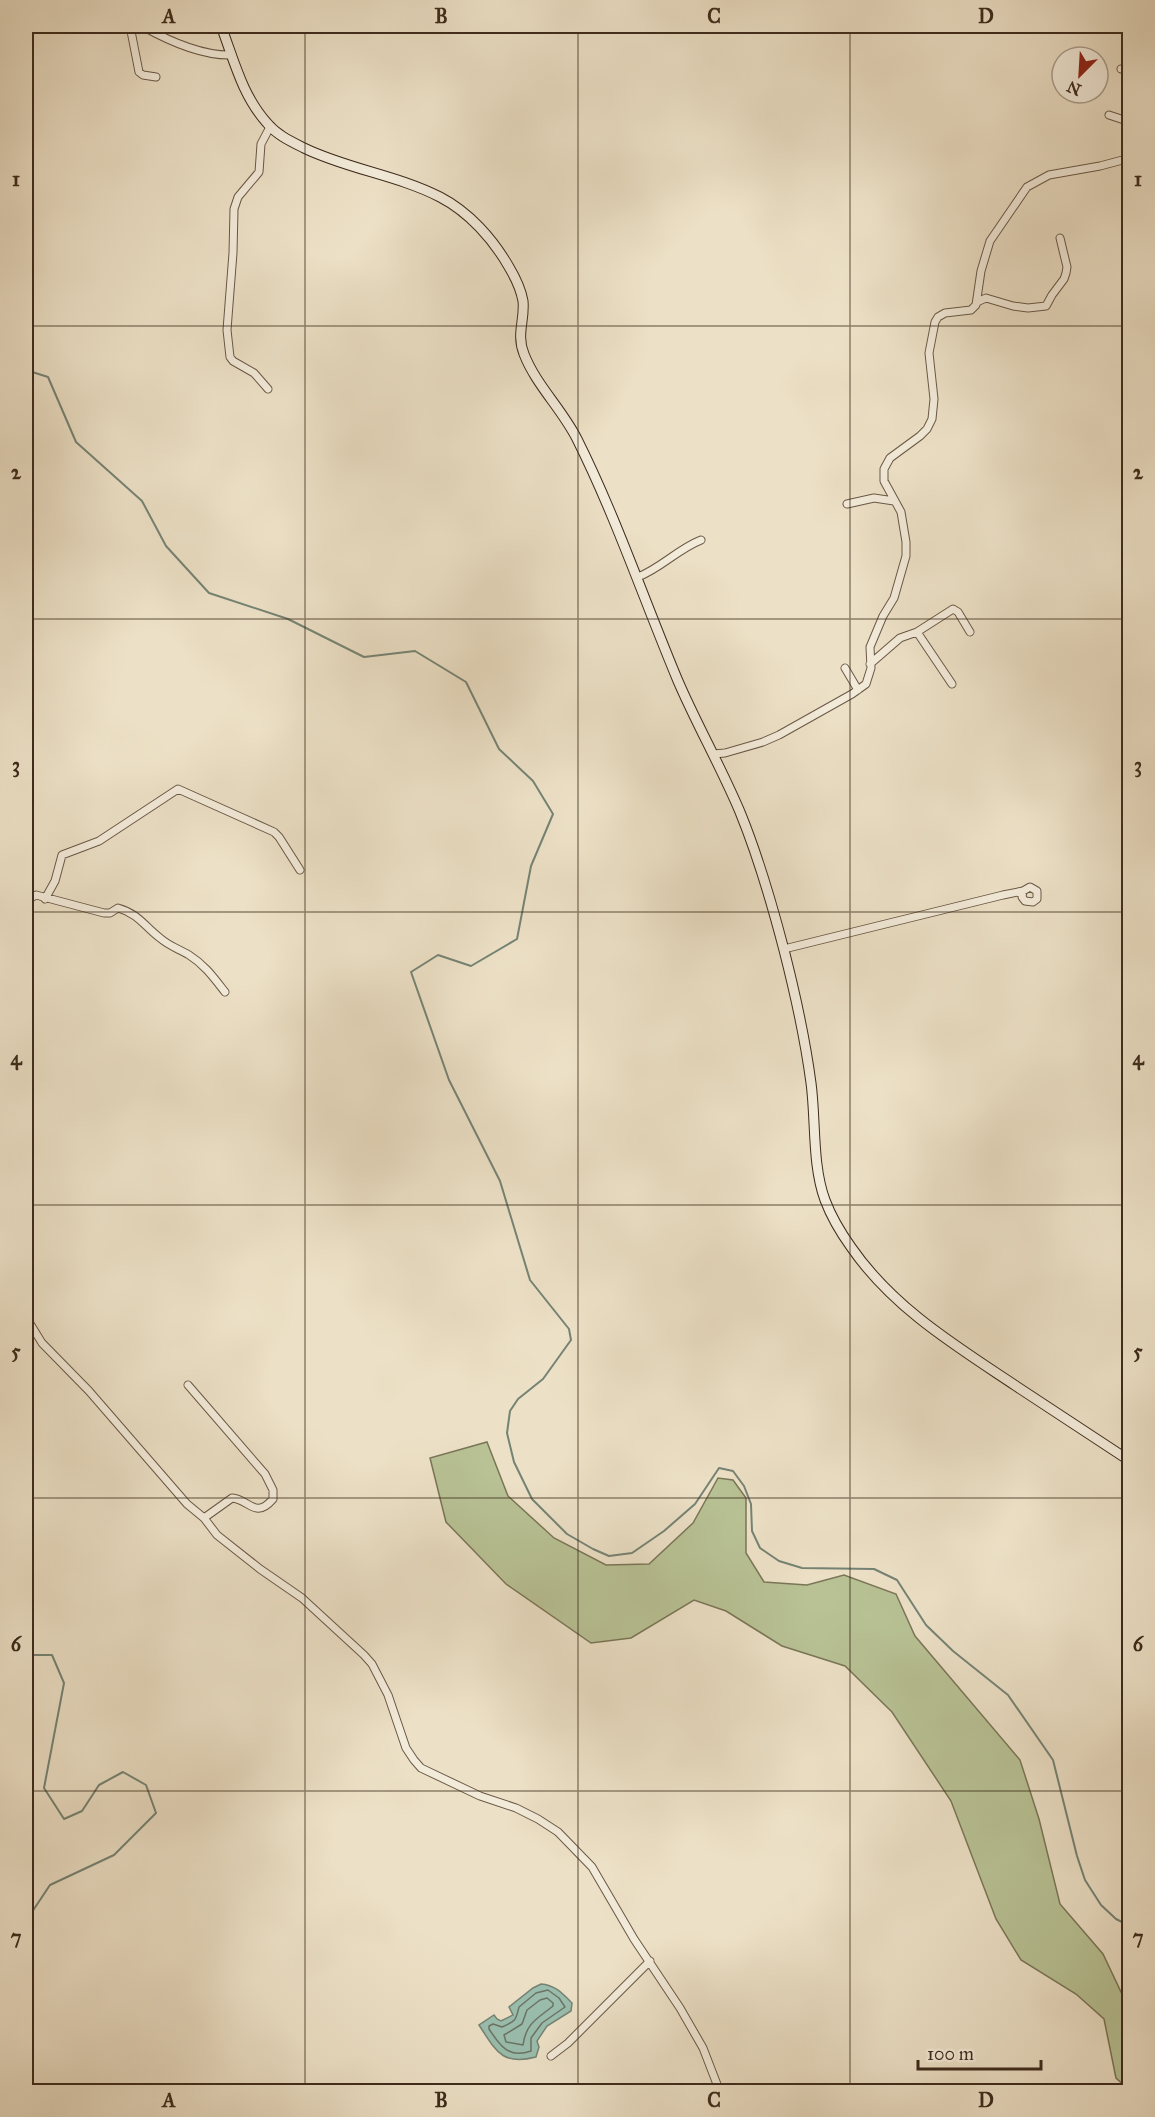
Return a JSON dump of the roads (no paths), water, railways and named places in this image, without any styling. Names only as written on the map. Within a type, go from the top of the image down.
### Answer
[{"type":"street","points":[[130,26],[139,72],[156,77]]},
{"type":"street","points":[[142,26],[171,41],[210,53],[232,55]]},
{"type":"street","points":[[221,26],[245,91],[270,127],[286,139],[324,158],[386,177],[441,198],[478,225],[495,244],[508,266],[523,299],[519,332],[522,350],[576,436],[638,578],[681,687],[742,818],[757,858],[784,949],[804,1038],[812,1087],[819,1177],[825,1199],[851,1248],[880,1284],[916,1318],[1130,1461]]},
{"type":"street","points":[[1121,69],[1130,69]]},
{"type":"street","points":[[1109,115],[1130,122]]},
{"type":"street","points":[[268,389],[254,373],[230,357],[227,330],[234,209],[238,197],[259,172],[261,144],[270,127]]},
{"type":"street","points":[[977,302],[981,271],[990,241],[1027,187],[1050,175],[1130,158]]},
{"type":"street","points":[[713,754],[725,753],[763,742],[858,690],[867,682],[870,647],[883,616],[894,598],[906,556],[901,512],[884,481],[885,466],[890,458],[925,431],[933,415],[929,353],[935,322],[942,314],[971,310],[977,302],[986,298],[1013,306],[1028,308],[1046,306],[1066,273],[1067,267],[1060,238]]},
{"type":"street","points":[[847,504],[874,498],[894,501]]},
{"type":"street","points":[[638,578],[661,566],[685,546],[701,540]]},
{"type":"street","points":[[870,664],[900,638],[917,632],[953,609],[958,612],[970,632]]},
{"type":"street","points":[[917,632],[952,684]]},
{"type":"street","points":[[845,668],[858,690]]},
{"type":"street","points":[[45,899],[54,883],[62,855],[104,838],[178,789],[273,832],[279,837],[300,870]]},
{"type":"street","points":[[784,949],[1023,891]]},
{"type":"street","points":[[26,901],[36,895],[104,913],[118,908],[134,914],[162,940],[209,970],[225,992]]},
{"type":"street","points":[[26,1317],[42,1342],[89,1391],[187,1504],[204,1518],[217,1535],[302,1598],[348,1638],[372,1664],[388,1695],[406,1748],[422,1768],[480,1796],[530,1815],[558,1832],[592,1867],[634,1939],[669,1988],[697,2038],[720,2091]]},
{"type":"street","points":[[188,1385],[265,1474],[273,1490],[273,1499],[264,1507],[253,1508],[238,1498],[232,1497],[204,1518]]},
{"type":"street","points":[[551,2056],[650,1961]]},
{"type":"water","points":[[541,1984],[550,1986],[561,1993],[572,2003],[571,2011],[547,2026],[537,2041],[539,2047],[536,2057],[508,2058],[496,2049],[479,2025],[494,2015],[501,2021],[513,2015],[509,2007]]},
{"type":"waterway","points":[[26,370],[48,377],[76,442],[142,501],[166,546],[209,593],[288,619],[364,657],[415,651],[466,682],[499,749],[533,781],[553,814],[531,866],[517,939],[471,966],[438,955],[411,972],[449,1080],[500,1181],[530,1280],[569,1329],[571,1340],[543,1379],[518,1399],[510,1411],[507,1433],[514,1462],[532,1499],[567,1534],[593,1549],[609,1556],[632,1553],[664,1531],[695,1504],[719,1468],[733,1471],[744,1486],[751,1504],[752,1531],[760,1548],[779,1561],[802,1568],[874,1569],[897,1580],[926,1625],[953,1651],[1008,1695],[1053,1760],[1085,1880],[1101,1905],[1116,1919],[1130,1926]]},
{"type":"waterway","points":[[26,1655],[52,1655],[64,1683],[44,1788],[64,1819],[82,1811],[99,1785],[123,1772],[146,1785],[156,1813],[114,1855],[50,1885],[26,1921]]}]
